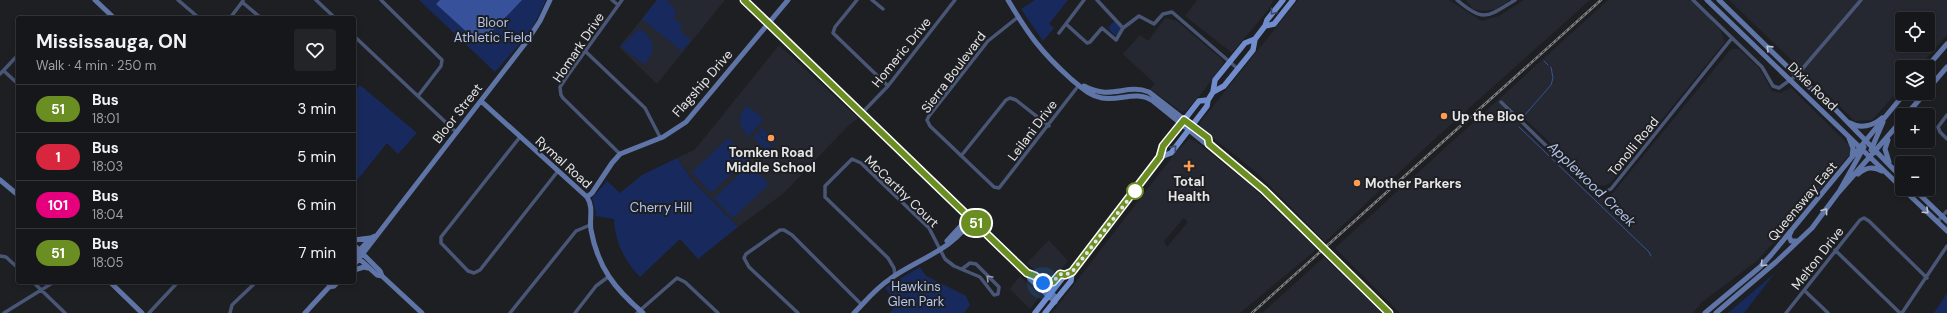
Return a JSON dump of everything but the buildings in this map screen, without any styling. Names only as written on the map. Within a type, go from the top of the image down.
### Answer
[{"type":"main road","points":[[1213,92],[1224,86],[1253,50],[1255,39],[1282,0]]},
{"type":"main road","points":[[1265,26],[1274,24],[1293,0]]},
{"type":"main road","points":[[1160,157],[1171,153],[1207,106],[1208,100],[1213,92],[1215,80],[1245,43],[1255,39]]},
{"type":"main road","points":[[1030,275],[1035,276],[1047,284],[1053,282],[1060,274],[1065,275],[1072,272],[1160,157],[1163,146],[1199,101],[1208,100]]},
{"type":"main road","points":[[1046,313],[1071,280],[1072,272]]},
{"type":"main road","points":[[1035,313],[1065,275]]},
{"type":"street","points":[[95,0],[112,16]]},
{"type":"street","points":[[316,0],[333,16]]},
{"type":"street","points":[[381,0],[442,60],[441,66],[418,96]]},
{"type":"street","name":"Bloor Street","points":[[356,256],[362,253],[527,41],[540,21],[550,0]]},
{"type":"street","points":[[612,0],[618,5]]},
{"type":"street","name":"Homark Drive","points":[[620,154],[560,95],[560,87],[584,50],[622,0]]},
{"type":"street","points":[[744,0],[1056,300]]},
{"type":"street","name":"Flagship Drive","points":[[587,197],[592,193],[612,163],[620,154],[672,132],[686,122],[788,0]]},
{"type":"street","points":[[857,0],[835,27],[833,33],[888,86]]},
{"type":"street","points":[[872,0],[883,9]]},
{"type":"street","name":"Homeric Drive","points":[[862,114],[888,86],[954,0]]},
{"type":"street","points":[[1008,0],[1045,55],[1079,85],[1100,93],[1139,89],[1151,93],[1205,143],[1209,144],[1264,190],[1389,313]]},
{"type":"street","points":[[1059,33],[1084,0]]},
{"type":"street","points":[[1097,0],[1123,28]]},
{"type":"street","points":[[1282,0],[1288,6]]},
{"type":"street","points":[[1457,0],[1471,12],[1483,16],[1491,15],[1515,0]]},
{"type":"street","points":[[1693,0],[1762,67],[1773,86],[1782,87],[1796,75],[1862,0]]},
{"type":"street","name":"Dixie Road","points":[[1707,0],[1870,156],[1895,182]]},
{"type":"street","name":"Dixie Road","points":[[1719,0],[1796,75],[1841,116],[1895,171]]},
{"type":"street","points":[[181,1],[197,16]]},
{"type":"street","points":[[232,16],[243,1],[259,16]]},
{"type":"street","points":[[1718,11],[1724,6]]},
{"type":"street","points":[[1066,24],[1089,43],[1101,29],[1116,40],[1123,28],[1139,16],[1154,24],[1163,14],[1172,12],[1238,69]]},
{"type":"street","name":"Sierra Boulevard","points":[[1001,188],[994,187],[930,126],[927,120],[988,41],[1018,17]]},
{"type":"street","points":[[356,38],[456,132]]},
{"type":"street","name":"Tonolli Road","points":[[1502,102],[1592,190],[1596,193],[1606,192],[1611,189],[1732,38]]},
{"type":"street","points":[[1933,60],[1947,44]]},
{"type":"street","points":[[584,50],[645,108],[660,137]]},
{"type":"street","points":[[0,74],[16,57]]},
{"type":"street","points":[[1935,81],[1947,67]]},
{"type":"street","points":[[4,70],[16,82]]},
{"type":"street","name":"Leilani Drive","points":[[1001,188],[1079,85]]},
{"type":"street","points":[[961,156],[1006,100],[1010,98],[1016,100],[1049,126]]},
{"type":"street","points":[[1838,193],[1865,141],[1899,100]]},
{"type":"street","points":[[1912,108],[1919,100]]},
{"type":"street","name":"Rymal Road","points":[[481,101],[587,197],[591,206],[590,225],[595,251],[608,277],[640,312]]},
{"type":"street","points":[[1841,116],[1854,125],[1863,126],[1879,120],[1889,113]]},
{"type":"street","points":[[1870,156],[1889,113]]},
{"type":"street","points":[[1947,115],[1938,127],[1940,132],[1947,139]]},
{"type":"street","points":[[1873,149],[1893,130]]},
{"type":"street","points":[[1892,168],[1886,157],[1885,149],[1893,130]]},
{"type":"street","points":[[1848,135],[1853,148],[1851,159]]},
{"type":"street","points":[[520,137],[442,237],[441,243],[468,270],[474,273],[480,270],[558,171]]},
{"type":"street","name":"Queensway East","points":[[1705,313],[1760,267],[1851,159],[1862,149]]},
{"type":"street","name":"Queensway East","points":[[1716,313],[1800,241],[1870,156]]},
{"type":"street","name":"McCarthy Court","points":[[895,275],[894,268],[888,258],[825,196],[826,186],[852,159],[861,163],[929,228],[940,249]]},
{"type":"street","points":[[1847,184],[1860,172],[1868,168],[1877,168],[1887,174]]},
{"type":"street","points":[[0,180],[16,193]]},
{"type":"street","name":"Dixie Road","points":[[1909,196],[1947,231]]},
{"type":"street","points":[[1921,196],[1947,221]]},
{"type":"street","points":[[1937,222],[1947,211]]},
{"type":"street","points":[[854,313],[881,285],[895,275],[940,249],[970,218]]},
{"type":"street","name":"Melton Drive","points":[[1786,313],[1805,291],[1835,250],[1860,220],[1865,218],[1927,278]]},
{"type":"street","points":[[510,313],[576,231],[590,225]]},
{"type":"street","points":[[798,313],[749,267],[744,258],[746,254],[780,230],[784,230],[792,235],[862,305]]},
{"type":"street","points":[[1791,232],[1789,236],[1791,242],[1794,243],[1800,241]]},
{"type":"street","points":[[356,240],[373,237]]},
{"type":"street","points":[[1835,250],[1901,313],[1927,278],[1947,246]]},
{"type":"street","points":[[356,247],[380,271],[382,276],[422,313]]},
{"type":"street","points":[[940,249],[945,259],[962,269],[980,277],[983,279],[990,292],[994,295],[998,294],[999,287],[976,264],[970,263],[962,269]]},
{"type":"street","points":[[0,256],[6,257],[16,266]]},
{"type":"street","points":[[356,256],[377,275],[382,276]]},
{"type":"street","points":[[356,269],[364,267],[370,269]]},
{"type":"street","points":[[575,313],[596,286],[608,277]]},
{"type":"street","points":[[640,312],[672,281],[680,278],[718,313]]},
{"type":"street","points":[[35,284],[65,313]]},
{"type":"street","points":[[4,313],[43,291],[52,284]]},
{"type":"street","points":[[112,284],[142,313]]},
{"type":"street","points":[[149,313],[176,284]]},
{"type":"street","points":[[229,313],[232,305],[254,284]]},
{"type":"street","points":[[305,313],[330,285]]},
{"type":"street","points":[[1805,291],[1828,313]]},
{"type":"shaded area","points":[[440,0],[522,0],[480,44],[436,4]]},
{"type":"shaded area","points":[[657,0],[725,0],[657,84],[619,47]]},
{"type":"shaded area","points":[[1197,0],[1273,1],[1268,10],[1232,53],[1185,16]]},
{"type":"shaded area","points":[[1298,0],[1449,0],[1482,21],[1499,16],[1524,0],[1590,0],[1438,136],[1325,242],[1256,172],[1203,130],[1200,125],[1201,121]]},
{"type":"shaded area","points":[[1466,0],[1510,0],[1496,9],[1484,11],[1473,9]]},
{"type":"shaded area","points":[[1608,0],[1692,0],[1721,31],[1725,42],[1610,183],[1606,185],[1596,186],[1525,119],[1519,124],[1592,195],[1604,198],[1612,194],[1730,50],[1733,49],[1739,49],[1759,68],[1772,91],[1780,93],[1791,88],[1850,146],[1850,154],[1758,260],[1702,302],[1693,313],[1400,313],[1335,248]]},
{"type":"shaded area","points":[[1729,0],[1947,0],[1947,35],[1935,49],[1935,12],[1895,12],[1895,52],[1932,52],[1925,60],[1895,60],[1895,95],[1872,120],[1855,121]]},
{"type":"shaded area","points":[[1165,18],[1177,21],[1223,60],[1223,64],[1205,89],[1187,110],[1182,112],[1150,89],[1155,84],[1123,54],[1140,35],[1148,41]]},
{"type":"shaded area","name":"Tomken Road Middle School","points":[[779,45],[858,118],[846,128],[785,192],[738,227],[692,180],[677,158],[694,150]]},
{"type":"shaded area","points":[[1189,139],[1195,141],[1247,182],[1317,249],[1240,313],[1052,313],[1176,152]],"holes":[[[1184,218],[1188,222],[1167,247],[1164,241]]]},
{"type":"shaded area","points":[[1049,240],[1068,261],[1053,279],[1046,281],[1027,263]]},
{"type":"shaded area","points":[[1324,257],[1382,313],[1262,313]]},
{"type":"shaded area","points":[[1020,276],[1040,296],[1030,309],[1010,289]]},
{"type":"green space","name":"Bloor Athletic Field","points":[[419,0],[546,0],[531,31],[495,72]]},
{"type":"green space","points":[[657,0],[667,0],[677,12],[673,17],[683,26],[679,30],[691,40],[682,51],[642,19]]},
{"type":"green space","points":[[1035,0],[1068,0],[1049,24],[1054,28],[1043,41],[1021,9]]},
{"type":"green space","points":[[1114,21],[1122,29],[1115,36],[1108,28]]},
{"type":"green space","points":[[639,29],[648,36],[652,45],[651,55],[644,64],[622,48],[622,45]]},
{"type":"green space","points":[[360,85],[417,133],[398,154],[387,143],[356,182],[356,90]]},
{"type":"green space","points":[[747,106],[764,119],[749,136],[745,133],[740,121],[740,118]]},
{"type":"green space","points":[[762,128],[776,141],[772,146],[758,132]]},
{"type":"green space","points":[[757,133],[771,146],[767,151],[753,137]]},
{"type":"green space","points":[[728,138],[748,159],[711,193],[692,172]]},
{"type":"green space","name":"Cherry Hill","points":[[677,158],[692,180],[738,227],[698,259],[680,239],[640,277],[629,264],[621,250],[616,235],[614,219],[595,216],[596,213],[592,198],[607,181],[620,193],[642,175]]},
{"type":"green space","points":[[750,164],[769,184],[733,218],[714,198]]},
{"type":"green space","name":"Hawkins Glen Park","points":[[920,267],[926,276],[966,296],[970,305],[964,313],[889,313],[898,304],[885,288]]},
{"type":"green space","points":[[1775,273],[1744,313],[1728,313]]},
{"type":"green space","points":[[1947,293],[1947,313],[1934,313]]},
{"type":"waterway","name":"Applewood Creek","points":[[1544,61],[1548,65]]},
{"type":"waterway","name":"Applewood Creek","points":[[1523,117],[1551,85],[1553,78],[1551,67]]},
{"type":"waterway","name":"Applewood Creek","points":[[1519,127],[1649,252],[1651,256]]},
{"type":"railway","points":[[1252,313],[1601,0]]},
{"type":"bus line","name":"51","points":[[744,0],[794,50],[1027,273],[1035,276],[1043,283],[1050,284],[1060,274],[1065,275],[1072,272],[1132,196],[1160,157],[1163,146],[1184,120],[1208,138],[1209,144],[1232,161],[1264,190],[1389,313]]},
{"type":"place","name":"Up the Bloc","points":[[1444,116]]},
{"type":"place","name":"Tomken Road Middle School","points":[[771,138]]},
{"type":"place","name":"Total Health","points":[[1189,166]]},
{"type":"place","name":"Mother Parkers","points":[[1357,183]]},
{"type":"route","points":[[1043,283],[1050,284],[1060,274],[1065,275],[1072,272],[1135,191]]}]
